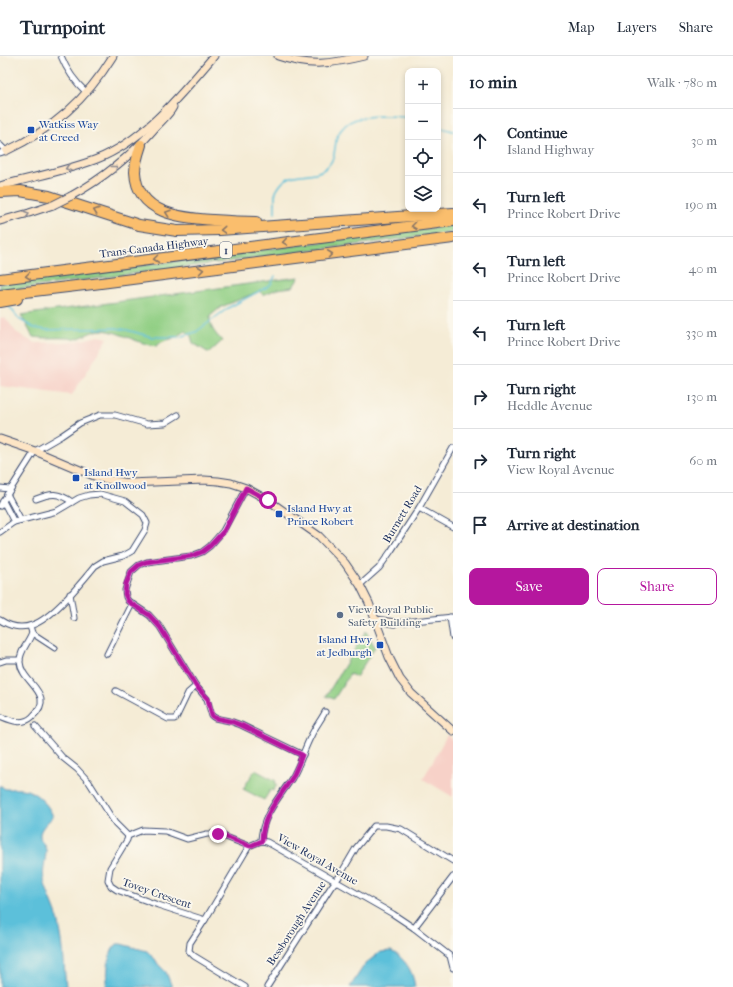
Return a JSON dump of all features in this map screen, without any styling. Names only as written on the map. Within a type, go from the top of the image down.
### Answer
[{"type":"highway","points":[[141,145],[136,162],[136,181],[143,196],[158,210],[169,214],[197,219],[240,222],[318,223]]},
{"type":"highway","points":[[0,192],[20,191],[49,196],[139,225],[178,231],[220,230],[453,213]]},
{"type":"highway","name":"Trans-Canada Highway","points":[[0,279],[453,221]]},
{"type":"highway","name":"1","points":[[0,295],[453,238]]},
{"type":"highway","points":[[0,302],[93,284]]},
{"type":"street","points":[[61,56],[66,69],[87,93]]},
{"type":"street","points":[[0,145],[3,152],[45,130],[74,107],[87,93],[100,77],[113,56]]},
{"type":"street","points":[[0,186],[97,159],[133,140],[180,96],[214,56]]},
{"type":"street","points":[[278,56],[315,64],[334,63],[364,56]]},
{"type":"street","points":[[0,221],[53,205],[104,177],[141,145],[171,110],[180,96]]},
{"type":"street","points":[[14,522],[1,503],[35,451],[80,423],[100,416],[115,416],[147,424],[165,423],[178,415]]},
{"type":"street","points":[[0,439],[35,451],[99,478],[129,483],[198,480],[218,481],[231,483],[246,488],[268,500],[319,536],[345,563],[360,585],[376,620],[389,657],[400,679],[411,693],[453,731]]},
{"type":"street","name":"Burnett Road","points":[[360,585],[379,568],[392,551],[419,508],[453,448]]},
{"type":"street","points":[[0,488],[10,488]]},
{"type":"street","points":[[246,488],[224,531],[210,546],[202,552],[191,556],[146,562],[134,568],[129,576],[125,590],[126,597],[132,604],[149,615],[160,627],[196,686],[208,699],[212,716],[241,725],[302,755]]},
{"type":"street","points":[[7,494],[21,520]]},
{"type":"street","points":[[36,499],[49,494],[58,494],[66,497],[72,502]]},
{"type":"street","points":[[0,532],[14,522],[58,511],[79,498],[100,494],[125,501],[143,515],[147,523],[145,530],[132,551],[123,556],[95,566],[55,611],[30,626],[8,625],[0,620]]},
{"type":"street","points":[[419,508],[453,527]]},
{"type":"street","points":[[70,594],[74,618]]},
{"type":"street","points":[[107,654],[132,604]]},
{"type":"street","points":[[376,620],[394,623],[452,617],[453,638]]},
{"type":"street","points":[[381,635],[394,623]]},
{"type":"street","points":[[30,626],[32,633],[55,648]]},
{"type":"street","points":[[0,716],[16,722],[26,722],[39,708],[41,700],[40,694],[35,686],[23,674],[20,667],[22,651],[32,633]]},
{"type":"street","points":[[0,662],[6,660],[20,660]]},
{"type":"street","points":[[116,691],[168,719],[174,720],[188,693],[196,686]]},
{"type":"street","points":[[262,841],[264,825],[268,812],[292,778],[311,736],[325,712]]},
{"type":"street","points":[[35,726],[62,757],[89,782],[115,822],[128,836],[143,830],[165,831],[187,839],[207,834],[218,834],[250,846],[190,943],[189,951],[194,956],[245,987]]},
{"type":"street","name":"Bessborough Avenue","points":[[267,987],[339,877],[356,848],[374,826],[386,826],[400,829],[453,861]]},
{"type":"street","name":"Tovey Crescent","points":[[128,836],[110,868],[108,880],[111,886],[117,890],[158,905],[205,920]]},
{"type":"street","name":"View Royal Avenue","points":[[250,846],[262,841],[267,842],[393,914],[450,956],[453,968]]},
{"type":"street","points":[[414,928],[453,877]]},
{"type":"shaded area","points":[[5,317],[16,332],[36,343],[74,342],[98,336],[108,338],[72,395],[0,386],[0,318]]},
{"type":"shaded area","points":[[447,735],[453,741],[453,797],[423,779]]},
{"type":"green space","points":[[453,225],[453,232],[0,291],[0,284]]},
{"type":"green space","points":[[299,277],[293,287],[277,289],[263,295],[260,291],[221,307],[210,316],[212,327],[222,341],[209,353],[193,343],[191,336],[186,331],[162,342],[157,346],[103,330],[92,332],[75,339],[33,337],[21,315]]},
{"type":"green space","points":[[366,631],[375,647],[356,677],[350,674],[334,699],[326,696]]},
{"type":"green space","points":[[255,770],[276,781],[275,783],[277,785],[273,791],[271,789],[264,800],[243,789]]},
{"type":"water","points":[[0,785],[5,789],[22,789],[31,792],[39,797],[53,817],[43,828],[40,836],[46,850],[43,872],[44,880],[59,923],[66,987],[0,987]]},
{"type":"water","points":[[117,944],[147,951],[166,972],[172,987],[106,987],[109,959],[113,948]]},
{"type":"water","points":[[391,951],[400,957],[408,966],[415,987],[350,987],[365,964],[380,952]]},
{"type":"waterway","points":[[275,213],[275,195],[281,184],[286,179],[298,175],[317,173],[328,166],[334,156],[337,137],[345,125],[356,119],[370,116],[405,118]]},
{"type":"waterway","points":[[441,128],[453,131]]},
{"type":"waterway","points":[[9,306],[19,319],[34,328],[47,330],[116,328],[152,337],[180,337],[196,332],[228,308],[267,287],[271,284],[275,276]]},
{"type":"place","name":"Watkiss Way at Creed","points":[[31,130]]},
{"type":"place","name":"Island Hwy at Knollwood","points":[[76,478]]},
{"type":"place","name":"Island Hwy at Prince Robert","points":[[279,514]]},
{"type":"place","name":"View Royal Public Safety Building","points":[[340,615]]},
{"type":"place","name":"Island Hwy at Jedburgh","points":[[380,645]]},
{"type":"route","points":[[218,834],[250,846],[262,841],[264,825],[268,812],[292,778],[302,755],[241,725],[212,716],[208,699],[196,686],[160,627],[149,615],[128,601],[125,590],[131,572],[139,565],[146,562],[191,556],[202,552],[210,546],[224,531],[246,488],[268,500]]}]
